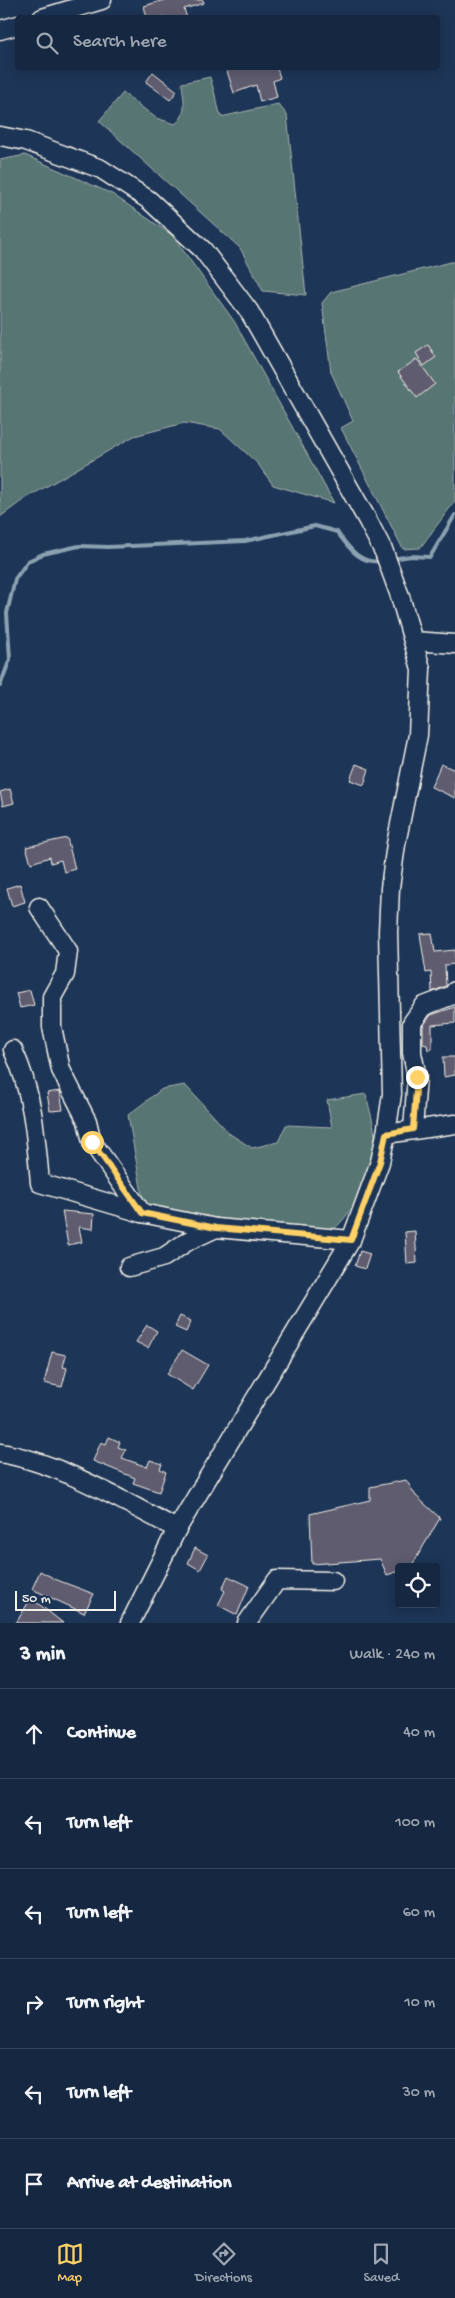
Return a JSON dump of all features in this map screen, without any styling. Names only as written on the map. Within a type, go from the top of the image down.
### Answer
[{"type":"street","points":[[47,15],[66,0]]},
{"type":"street","points":[[50,15],[102,0]]},
{"type":"street","points":[[0,30],[15,26]]},
{"type":"street","points":[[0,136],[26,141],[101,169],[150,200],[203,250],[249,311],[384,552],[400,596],[421,669],[418,735],[396,844],[390,888],[388,932],[392,1094],[380,1162],[351,1240],[177,1530],[130,1623]]},
{"type":"street","points":[[414,641],[455,644]]},
{"type":"street","points":[[39,907],[68,951],[65,974],[52,996],[52,1027],[61,1070],[87,1121],[92,1142],[142,1213]]},
{"type":"street","points":[[413,1129],[417,1077],[412,1053],[412,1023],[424,1006],[453,995],[455,991]]},
{"type":"street","points":[[13,1050],[24,1074],[35,1131],[40,1183],[142,1213],[216,1228],[351,1240]]},
{"type":"street","points":[[386,1134],[455,1124]]},
{"type":"street","points":[[129,1267],[164,1257],[188,1241],[216,1228]]},
{"type":"street","points":[[0,1453],[15,1455],[74,1477],[177,1530]]},
{"type":"street","points":[[246,1623],[277,1580],[333,1581]]},
{"type":"green space","points":[[210,77],[221,117],[278,104],[287,115],[306,295],[263,291],[240,248],[99,121],[123,93],[156,118],[175,124],[184,111],[182,83]]},
{"type":"green space","points":[[25,155],[112,194],[172,235],[234,321],[334,503],[273,485],[258,464],[220,429],[184,423],[134,436],[23,500],[0,517],[0,160]]},
{"type":"green space","points":[[455,262],[455,501],[420,548],[403,549],[341,428],[353,421],[331,372],[322,303],[331,292]]},
{"type":"green space","points":[[185,1085],[230,1134],[252,1148],[278,1142],[286,1125],[332,1127],[327,1100],[366,1094],[375,1134],[375,1152],[363,1190],[341,1223],[332,1231],[210,1219],[144,1205],[128,1115],[162,1089]]},
{"type":"building","points":[[164,0],[203,0],[204,3],[184,9],[186,15],[146,15],[144,6]]},
{"type":"building","points":[[227,70],[278,70],[280,78],[273,81],[277,97],[260,102],[256,85],[234,93]]},
{"type":"building","points":[[153,72],[177,91],[170,100],[146,82]]},
{"type":"building","points":[[428,345],[436,357],[424,366],[416,353]]},
{"type":"building","points":[[417,359],[435,384],[417,398],[398,372]]},
{"type":"building","points":[[356,764],[369,769],[364,785],[350,780]]},
{"type":"building","points":[[441,764],[455,770],[455,798],[431,787]]},
{"type":"building","points":[[10,789],[14,803],[3,806],[0,792]]},
{"type":"building","points":[[67,838],[75,869],[64,872],[61,860],[51,863],[50,857],[31,863],[26,847]]},
{"type":"building","points":[[20,884],[25,902],[12,906],[7,888]]},
{"type":"building","points":[[432,933],[435,952],[455,950],[455,964],[445,965],[446,986],[432,992],[431,972],[426,973],[420,934]]},
{"type":"building","points":[[30,990],[34,1005],[20,1008],[16,993]]},
{"type":"building","points":[[455,1007],[455,1023],[432,1025],[432,1049],[428,1050],[427,1045],[423,1044],[423,1026],[431,1015]]},
{"type":"building","points":[[443,1057],[455,1057],[455,1075],[444,1077]]},
{"type":"building","points":[[60,1091],[63,1110],[50,1111],[47,1093]]},
{"type":"building","points":[[62,1211],[94,1214],[93,1229],[79,1227],[82,1242],[68,1245]]},
{"type":"building","points":[[415,1231],[417,1263],[407,1264],[405,1232]]},
{"type":"building","points":[[360,1251],[370,1254],[365,1269],[355,1266]]},
{"type":"building","points":[[180,1316],[191,1321],[186,1332],[175,1327]]},
{"type":"building","points":[[147,1325],[157,1331],[148,1348],[136,1342]]},
{"type":"building","points":[[182,1350],[208,1365],[193,1390],[167,1374]]},
{"type":"building","points":[[52,1352],[66,1355],[63,1367],[67,1368],[62,1387],[44,1383]]},
{"type":"building","points":[[109,1437],[120,1442],[118,1447],[126,1450],[122,1458],[147,1467],[150,1460],[162,1464],[160,1469],[166,1472],[159,1492],[133,1483],[135,1478],[93,1461],[101,1442],[106,1444]]},
{"type":"building","points":[[406,1480],[416,1496],[440,1518],[413,1563],[395,1563],[395,1572],[387,1575],[380,1559],[312,1564],[310,1514],[370,1500],[370,1487]]},
{"type":"building","points":[[195,1548],[208,1555],[200,1570],[188,1563]]},
{"type":"building","points":[[40,1571],[57,1580],[94,1594],[84,1613],[32,1589]]},
{"type":"building","points":[[228,1576],[249,1586],[237,1615],[218,1605],[225,1591],[222,1589]]},
{"type":"building","points":[[31,1598],[63,1623],[16,1623]]},
{"type":"waterway","points":[[392,559],[411,556],[430,557],[455,515]]},
{"type":"waterway","points":[[0,686],[10,659],[7,613],[15,579],[28,561],[43,554],[79,546],[108,547],[245,541],[315,526],[337,532],[351,549],[362,558],[375,562],[383,561]]},
{"type":"route","points":[[92,1142],[142,1213],[216,1228],[351,1240],[380,1162],[386,1134],[413,1129],[417,1077]]}]
